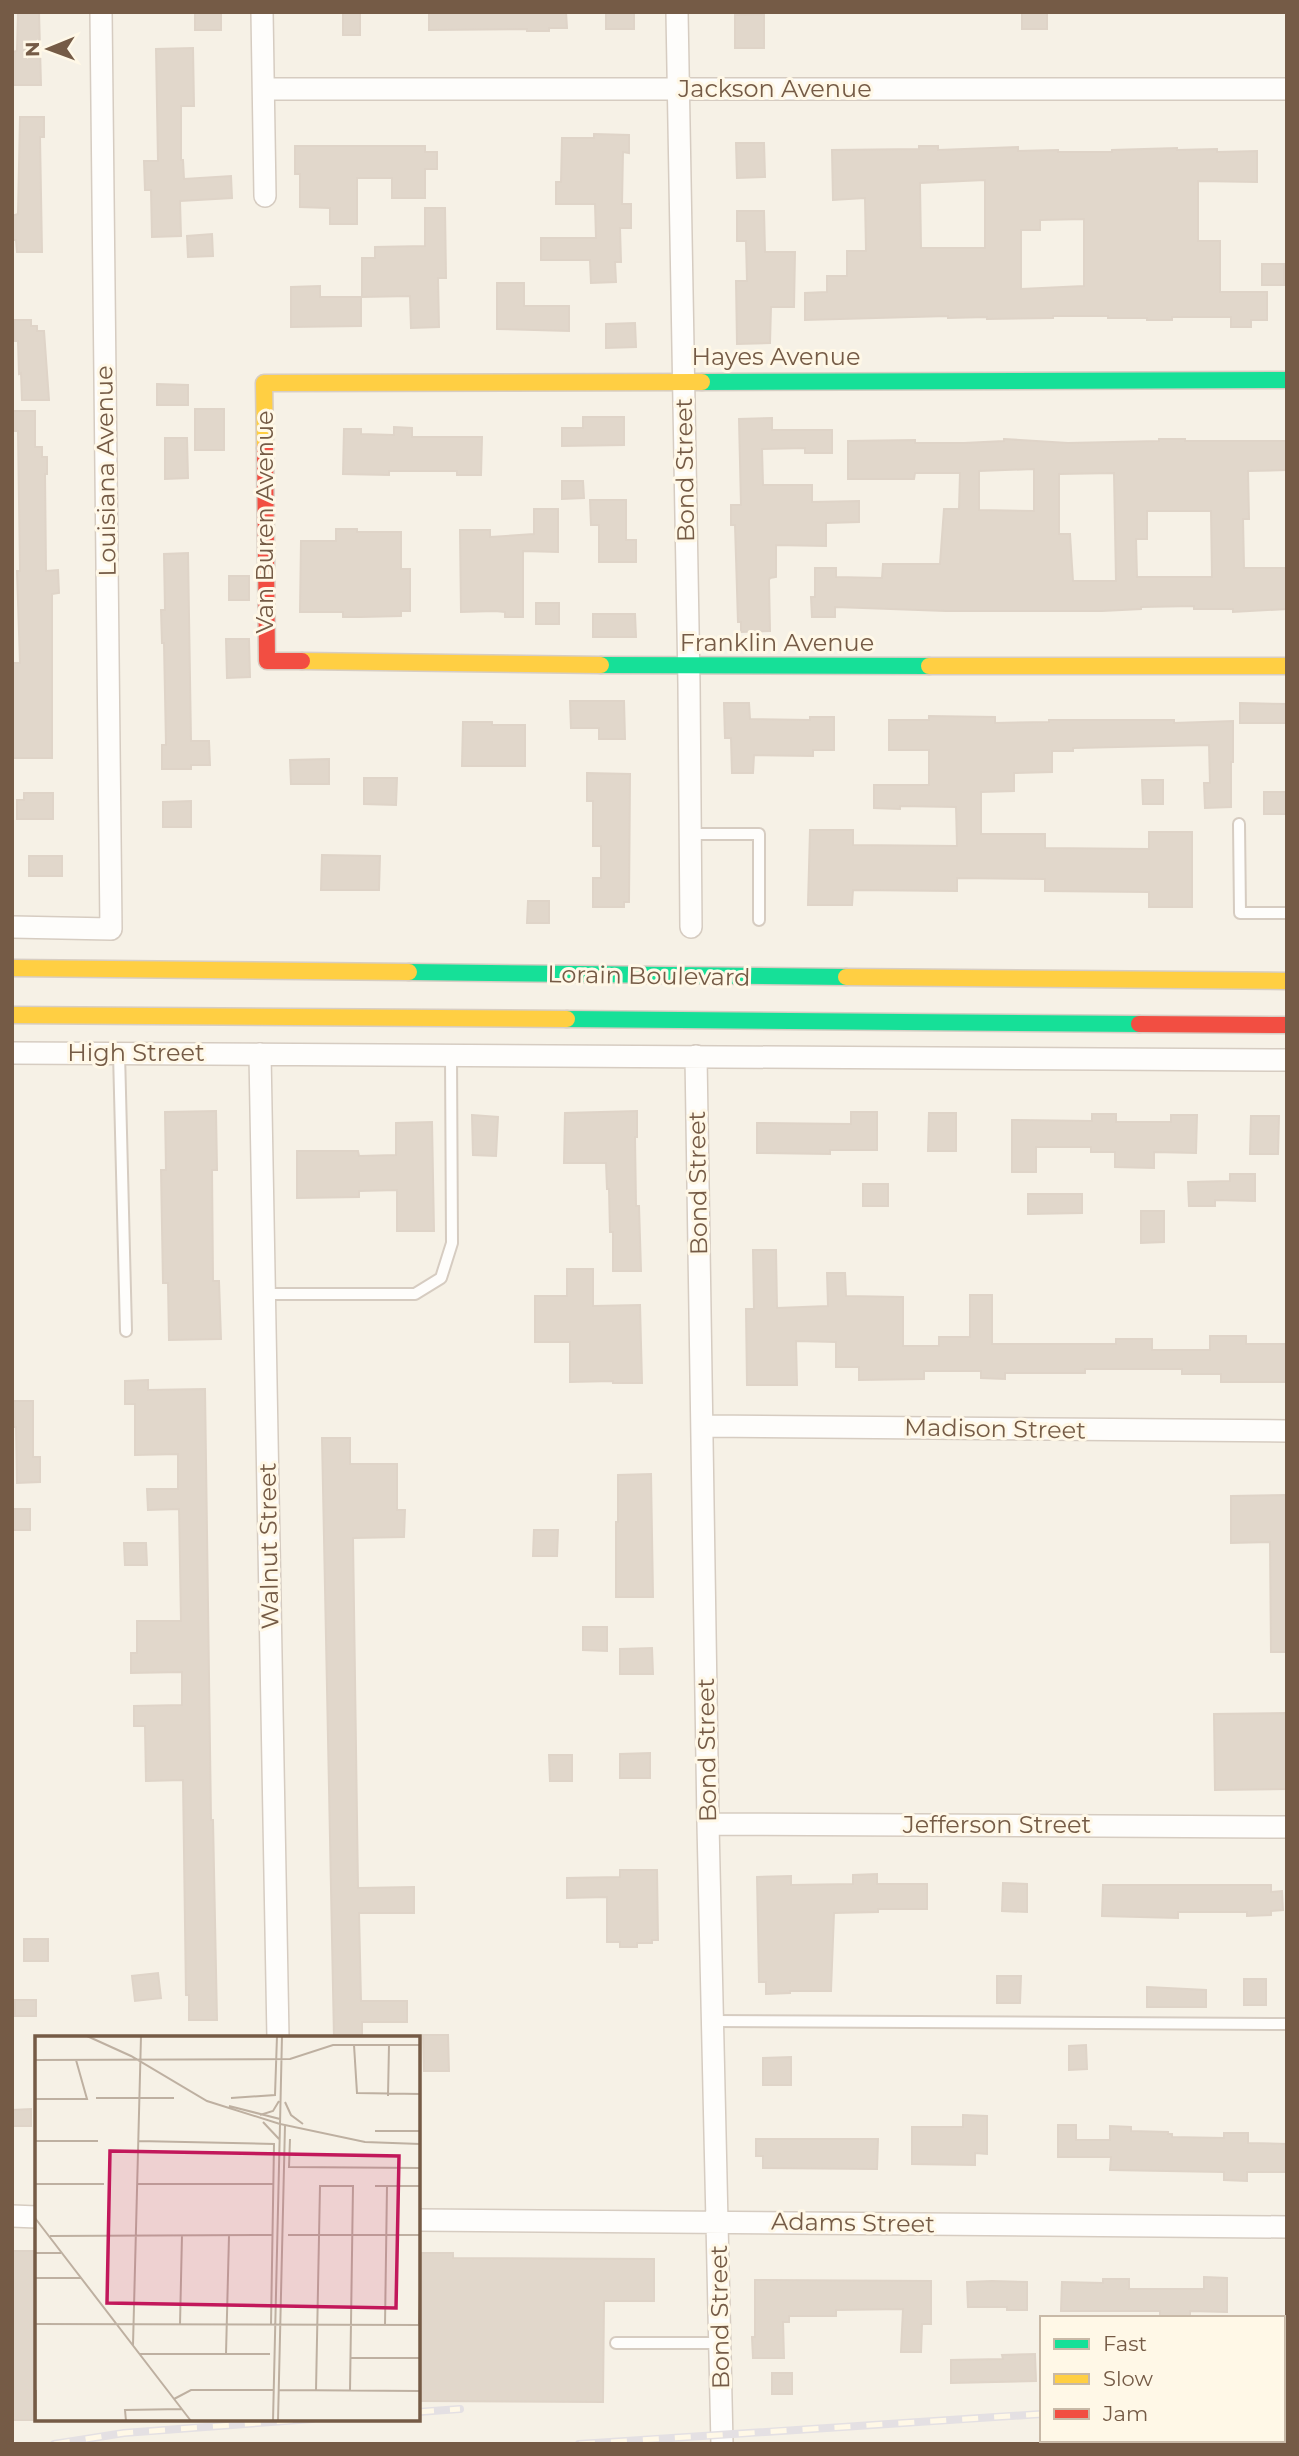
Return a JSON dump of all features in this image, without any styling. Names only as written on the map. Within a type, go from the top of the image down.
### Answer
[{"type":"main road","name":"Hayes Avenue","points":[[264,383],[1287,380]]},
{"type":"main road","name":"Van Buren Avenue","points":[[264,383],[267,661]]},
{"type":"main road","name":"Franklin Avenue","points":[[267,661],[688,666],[1287,666]]},
{"type":"main road","name":"Lorain Boulevard","points":[[12,968],[1287,981]]},
{"type":"main road","name":"Lorain Boulevard","points":[[12,1015],[1287,1025]]},
{"type":"street","name":"Louisiana Avenue","points":[[12,927],[111,929],[101,12]]},
{"type":"street","points":[[262,12],[265,197]]},
{"type":"street","name":"Bond Street","points":[[677,12],[691,927]]},
{"type":"street","name":"Jackson Avenue","points":[[264,89],[1287,89]]},
{"type":"street","name":"High Street","points":[[12,1053],[260,1054]]},
{"type":"street","points":[[260,1054],[1287,1060]]},
{"type":"street","name":"Walnut Street","points":[[260,1054],[278,2036]]},
{"type":"street","name":"Bond Street","points":[[696,1056],[708,1824],[722,2444]]},
{"type":"street","name":"Madison Street","points":[[703,1426],[1287,1432]]},
{"type":"street","name":"Jefferson Street","points":[[708,1824],[1287,1827]]},
{"type":"street","points":[[12,2216],[35,2217]]},
{"type":"street","name":"Adams Street","points":[[420,2220],[1287,2227]]},
{"type":"lane","points":[[1239,824],[1240,913],[1287,913]]},
{"type":"lane","points":[[690,834],[759,834],[759,920]]},
{"type":"lane","points":[[119,1053],[126,1332]]},
{"type":"lane","points":[[265,1294],[415,1294],[441,1278],[452,1243],[450,1055]]},
{"type":"lane","points":[[712,2021],[1287,2024]]},
{"type":"lane","points":[[615,2343],[720,2343]]},
{"type":"building","points":[[18,12],[39,12],[41,85],[12,85],[12,52],[17,51]]},
{"type":"building","points":[[195,12],[221,12],[221,30],[195,30]]},
{"type":"building","points":[[343,12],[360,12],[360,35],[343,35]]},
{"type":"building","points":[[429,12],[566,12],[567,28],[549,28],[549,31],[429,30]]},
{"type":"building","points":[[606,12],[634,12],[634,29],[606,29]]},
{"type":"building","points":[[1022,12],[1047,12],[1047,29],[1022,29]]},
{"type":"building","points":[[764,14],[764,48],[735,48],[735,15]]},
{"type":"building","points":[[193,48],[194,106],[181,106],[181,160],[184,179],[231,176],[232,198],[180,201],[181,236],[152,237],[151,190],[145,190],[144,161],[158,161],[156,49]]},
{"type":"building","points":[[20,117],[44,117],[44,137],[40,137],[42,252],[17,252],[16,240],[12,240],[12,216],[18,214]]},
{"type":"building","points":[[594,134],[629,135],[629,153],[623,152],[622,204],[631,204],[631,228],[620,228],[621,262],[615,262],[616,282],[591,283],[590,260],[541,260],[541,238],[596,238],[595,204],[556,204],[556,182],[561,182],[562,138],[594,138]]},
{"type":"building","points":[[736,143],[764,143],[765,177],[737,178]]},
{"type":"building","points":[[295,146],[425,146],[425,152],[437,152],[437,169],[425,169],[425,198],[392,198],[392,178],[357,178],[357,224],[330,224],[330,208],[300,207],[300,174],[295,174]]},
{"type":"building","points":[[919,146],[938,146],[938,150],[1018,147],[1018,151],[1058,152],[1177,148],[1217,149],[1217,152],[1257,151],[1257,182],[1198,181],[1198,241],[1220,241],[1220,292],[1267,292],[1267,320],[1251,320],[1251,327],[1231,327],[1231,317],[1172,317],[1172,320],[1147,320],[1108,316],[987,319],[948,316],[805,320],[805,293],[827,292],[827,276],[847,276],[847,251],[866,251],[865,198],[833,200],[832,150],[919,149]],"holes":[[[985,180],[985,248],[921,248],[920,183]],[[1084,219],[1084,286],[1021,289],[1021,230],[1040,230],[1040,220]]]},
{"type":"building","points":[[425,208],[445,208],[446,278],[438,278],[439,327],[411,328],[410,296],[362,297],[362,258],[375,258],[375,247],[425,246]]},
{"type":"building","points":[[737,211],[764,211],[765,252],[795,252],[794,307],[771,307],[770,343],[737,344],[736,281],[747,281],[746,241],[737,241]]},
{"type":"building","points":[[212,234],[213,256],[188,257],[187,236]]},
{"type":"building","points":[[1262,264],[1284,264],[1284,285],[1262,285]]},
{"type":"building","points":[[497,283],[524,283],[524,306],[569,306],[569,331],[497,329]]},
{"type":"building","points":[[320,286],[320,297],[361,297],[361,326],[291,327],[291,287]]},
{"type":"building","points":[[14,320],[31,320],[31,326],[37,326],[37,331],[44,331],[49,400],[22,400]]},
{"type":"building","points":[[635,323],[636,347],[606,348],[606,324]]},
{"type":"building","points":[[157,384],[188,385],[188,405],[157,405]]},
{"type":"building","points":[[195,409],[224,409],[224,450],[195,450]]},
{"type":"building","points":[[12,411],[35,411],[35,447],[42,447],[42,457],[47,457],[46,571],[58,570],[59,593],[52,594],[52,758],[12,758],[12,663],[20,663],[17,571],[20,571],[18,431],[12,431]]},
{"type":"building","points":[[583,417],[624,417],[624,445],[562,446],[562,428],[583,428]]},
{"type":"building","points":[[772,418],[772,430],[832,430],[832,453],[805,453],[805,448],[762,449],[763,485],[812,485],[812,502],[859,501],[859,522],[826,523],[826,546],[776,545],[776,577],[769,580],[770,631],[741,632],[741,622],[738,622],[735,525],[731,525],[731,505],[741,505],[739,419]]},
{"type":"building","points":[[394,427],[412,428],[412,437],[482,437],[481,475],[457,475],[457,471],[389,471],[389,475],[343,474],[344,429],[361,429],[361,434],[394,435]]},
{"type":"building","points":[[165,438],[187,438],[188,478],[165,479]]},
{"type":"building","points":[[848,441],[1287,441],[1287,470],[1248,471],[1249,519],[1243,519],[1244,568],[1287,568],[1287,609],[1233,612],[1233,609],[1194,609],[1194,606],[1102,611],[946,611],[835,607],[835,617],[812,617],[811,597],[815,597],[815,568],[836,568],[836,577],[882,578],[883,564],[940,564],[944,509],[959,509],[960,473],[915,473],[914,479],[848,479]],"holes":[[[1034,469],[1034,511],[979,510],[979,471]],[[1114,473],[1116,581],[1073,581],[1070,534],[1059,534],[1059,474]],[[1147,511],[1211,511],[1212,577],[1137,577],[1136,539],[1147,539]]]},
{"type":"building","points":[[562,481],[583,481],[584,498],[562,499]]},
{"type":"building","points":[[590,500],[626,500],[626,540],[636,540],[636,562],[599,562],[599,525],[591,525]]},
{"type":"building","points":[[534,509],[558,509],[558,552],[523,551],[523,617],[505,617],[505,612],[495,611],[461,612],[460,530],[490,530],[490,537],[534,534]]},
{"type":"building","points":[[336,529],[401,532],[401,569],[410,569],[410,611],[401,611],[401,616],[361,617],[343,617],[343,612],[300,612],[301,541],[336,541]]},
{"type":"building","points":[[188,553],[191,741],[209,741],[210,765],[191,765],[191,769],[162,769],[162,745],[166,745],[161,610],[165,610],[164,554]]},
{"type":"building","points":[[229,576],[249,576],[249,600],[229,600]]},
{"type":"building","points":[[536,603],[559,603],[559,624],[536,624]]},
{"type":"building","points":[[593,614],[635,614],[636,637],[593,637]]},
{"type":"building","points":[[226,639],[249,639],[250,677],[227,678]]},
{"type":"building","points":[[570,701],[624,701],[625,739],[599,739],[599,728],[571,728]]},
{"type":"building","points":[[724,703],[749,703],[750,719],[810,720],[810,717],[834,717],[834,750],[813,750],[813,756],[754,755],[753,773],[732,773],[731,738],[725,738]]},
{"type":"building","points":[[1240,703],[1287,704],[1287,723],[1240,723]]},
{"type":"building","points":[[929,716],[995,717],[995,723],[1049,720],[1174,720],[1174,723],[1233,721],[1231,807],[1205,808],[1204,783],[1210,783],[1209,745],[1073,748],[1073,751],[1052,751],[1052,772],[1014,773],[1014,791],[981,792],[981,834],[1045,834],[1045,848],[1149,849],[1149,832],[1192,832],[1192,907],[1149,907],[1149,892],[1045,891],[1045,879],[957,878],[957,891],[853,890],[852,905],[808,905],[810,830],[853,830],[853,845],[957,846],[956,807],[874,808],[874,785],[929,785],[929,750],[889,750],[889,720],[929,720]]},
{"type":"building","points":[[463,722],[525,725],[525,766],[462,766]]},
{"type":"building","points":[[329,759],[329,784],[291,784],[290,760]]},
{"type":"building","points":[[587,773],[630,774],[629,902],[624,902],[624,907],[593,907],[593,878],[601,878],[601,846],[593,846],[593,801],[587,801]]},
{"type":"building","points":[[364,778],[397,778],[396,805],[364,804]]},
{"type":"building","points":[[1142,780],[1163,780],[1163,804],[1143,804]]},
{"type":"building","points":[[1264,792],[1287,792],[1287,814],[1264,814]]},
{"type":"building","points":[[24,793],[53,793],[53,819],[17,819],[17,800],[24,800]]},
{"type":"building","points":[[191,801],[191,827],[163,827],[163,802]]},
{"type":"building","points":[[322,855],[380,856],[379,890],[321,890]]},
{"type":"building","points":[[29,856],[62,856],[62,876],[29,876]]},
{"type":"building","points":[[528,901],[549,901],[549,923],[527,923]]},
{"type":"building","points":[[216,1111],[217,1170],[212,1170],[213,1281],[219,1281],[221,1339],[169,1340],[168,1283],[163,1283],[161,1170],[166,1170],[165,1112]]},
{"type":"building","points":[[637,1111],[636,1206],[639,1206],[641,1271],[613,1271],[613,1232],[610,1232],[606,1163],[564,1163],[565,1113]]},
{"type":"building","points":[[851,1112],[877,1112],[877,1150],[830,1150],[830,1154],[757,1153],[757,1123],[851,1124]]},
{"type":"building","points":[[929,1113],[956,1113],[956,1151],[928,1151]]},
{"type":"building","points":[[1092,1114],[1116,1114],[1116,1122],[1171,1122],[1171,1115],[1197,1115],[1196,1153],[1154,1152],[1154,1168],[1115,1167],[1115,1152],[1091,1152],[1091,1147],[1036,1147],[1036,1172],[1012,1172],[1012,1120],[1092,1121]]},
{"type":"building","points":[[472,1115],[498,1117],[496,1156],[473,1155]]},
{"type":"building","points":[[1251,1116],[1279,1116],[1278,1154],[1250,1154]]},
{"type":"building","points":[[432,1122],[434,1231],[397,1231],[397,1190],[359,1191],[359,1197],[297,1198],[297,1151],[358,1151],[359,1156],[396,1155],[396,1123]]},
{"type":"building","points":[[1230,1174],[1255,1174],[1255,1201],[1215,1200],[1215,1206],[1189,1206],[1188,1182],[1230,1181]]},
{"type":"building","points":[[863,1184],[888,1184],[888,1206],[863,1206]]},
{"type":"building","points":[[1028,1194],[1082,1194],[1082,1213],[1028,1214]]},
{"type":"building","points":[[1141,1211],[1164,1211],[1164,1242],[1141,1243]]},
{"type":"building","points":[[753,1250],[776,1250],[777,1308],[828,1306],[827,1273],[845,1273],[846,1296],[903,1297],[903,1346],[939,1346],[939,1337],[970,1337],[970,1295],[992,1295],[992,1344],[1116,1344],[1116,1339],[1152,1339],[1152,1350],[1210,1350],[1210,1336],[1246,1336],[1246,1344],[1287,1344],[1286,1382],[1221,1382],[1221,1374],[1182,1374],[1182,1369],[1085,1369],[1085,1373],[1005,1373],[1005,1379],[981,1378],[981,1371],[924,1371],[924,1379],[859,1380],[859,1367],[836,1367],[836,1342],[796,1341],[797,1385],[747,1385],[746,1309],[754,1309]]},
{"type":"building","points":[[567,1269],[593,1269],[593,1306],[640,1305],[642,1383],[570,1382],[570,1342],[535,1342],[535,1296],[567,1296]]},
{"type":"building","points":[[148,1380],[148,1390],[205,1389],[211,1820],[217,2020],[189,2020],[189,1995],[186,1995],[183,1780],[146,1781],[145,1726],[134,1726],[134,1706],[182,1705],[182,1672],[131,1673],[131,1653],[137,1653],[137,1621],[181,1621],[179,1509],[148,1510],[147,1489],[178,1489],[178,1454],[135,1455],[135,1404],[125,1404],[125,1381]]},
{"type":"building","points":[[12,1401],[33,1401],[33,1457],[40,1457],[40,1482],[17,1483],[16,1427],[12,1427]]},
{"type":"building","points":[[322,1438],[350,1438],[350,1464],[397,1464],[397,1510],[405,1510],[404,1537],[353,1538],[358,1888],[414,1887],[414,1913],[359,1913],[361,2001],[407,2001],[407,2022],[362,2022],[362,2036],[334,2036]]},
{"type":"building","points":[[651,1474],[653,1597],[616,1597],[618,1475]]},
{"type":"building","points":[[1287,1495],[1287,1652],[1271,1652],[1270,1542],[1231,1543],[1231,1496]]},
{"type":"building","points":[[12,1509],[30,1509],[30,1530],[12,1530]]},
{"type":"building","points":[[534,1530],[558,1530],[557,1556],[533,1556]]},
{"type":"building","points":[[124,1543],[146,1543],[147,1565],[125,1565]]},
{"type":"building","points":[[583,1627],[607,1627],[607,1651],[583,1650]]},
{"type":"building","points":[[652,1648],[653,1674],[620,1674],[620,1649]]},
{"type":"building","points":[[1287,1713],[1287,1789],[1215,1790],[1214,1714]]},
{"type":"building","points":[[650,1753],[650,1778],[620,1778],[620,1754]]},
{"type":"building","points":[[549,1755],[572,1755],[572,1781],[550,1781]]},
{"type":"building","points":[[620,1870],[657,1870],[658,1940],[652,1940],[652,1943],[637,1943],[637,1947],[620,1947],[620,1942],[607,1942],[607,1897],[567,1898],[567,1878],[620,1877]]},
{"type":"building","points":[[877,1874],[877,1884],[927,1884],[927,1909],[878,1909],[878,1912],[834,1913],[831,1991],[766,1994],[766,1982],[759,1982],[757,1877],[791,1876],[791,1885],[853,1884],[853,1875]]},
{"type":"building","points":[[1003,1883],[1027,1884],[1027,1912],[1002,1911]]},
{"type":"building","points":[[1103,1885],[1271,1885],[1271,1892],[1282,1891],[1283,1910],[1271,1911],[1271,1915],[1247,1916],[1247,1912],[1178,1912],[1178,1918],[1102,1916]]},
{"type":"building","points":[[24,1939],[48,1939],[48,1961],[24,1961]]},
{"type":"building","points":[[158,1973],[161,1998],[135,2001],[132,1976]]},
{"type":"building","points":[[997,1976],[1021,1976],[1020,2003],[997,2003]]},
{"type":"building","points":[[1244,1979],[1266,1979],[1266,2005],[1244,2005]]},
{"type":"building","points":[[1147,1987],[1206,1990],[1206,2007],[1147,2007]]},
{"type":"building","points":[[15,2000],[36,2000],[36,2016],[15,2016]]},
{"type":"building","points":[[423,2035],[448,2035],[449,2071],[424,2071]]},
{"type":"building","points":[[1086,2045],[1087,2069],[1069,2070],[1069,2046]]},
{"type":"building","points":[[791,2057],[791,2085],[763,2085],[763,2058]]},
{"type":"building","points":[[31,2109],[31,2126],[12,2126],[12,2110]]},
{"type":"building","points":[[963,2115],[987,2116],[987,2154],[975,2153],[975,2165],[912,2164],[912,2127],[963,2127]]},
{"type":"building","points":[[1058,2125],[1076,2125],[1076,2140],[1110,2140],[1110,2126],[1131,2127],[1131,2131],[1168,2132],[1172,2137],[1224,2138],[1224,2133],[1248,2133],[1248,2143],[1287,2144],[1287,2172],[1247,2172],[1247,2181],[1224,2180],[1224,2172],[1110,2170],[1111,2157],[1058,2157]]},
{"type":"building","points":[[756,2139],[878,2139],[877,2169],[763,2168],[763,2156],[756,2156]]},
{"type":"building","points":[[12,2251],[35,2251],[35,2420],[12,2420]]},
{"type":"building","points":[[420,2253],[453,2253],[453,2258],[654,2259],[654,2301],[604,2301],[603,2402],[420,2401]]},
{"type":"building","points":[[1204,2277],[1227,2278],[1227,2312],[1190,2311],[1190,2316],[1160,2316],[1160,2311],[1061,2311],[1062,2282],[1103,2283],[1103,2279],[1129,2279],[1129,2289],[1204,2289]]},
{"type":"building","points":[[755,2280],[931,2281],[931,2324],[922,2324],[921,2352],[901,2352],[903,2309],[836,2310],[836,2316],[789,2316],[789,2322],[783,2322],[784,2358],[753,2358]]},
{"type":"building","points":[[967,2282],[1027,2282],[1027,2310],[968,2307]]},
{"type":"building","points":[[1035,2354],[1036,2381],[951,2383],[951,2360],[1003,2359],[1002,2355]]},
{"type":"building","points":[[772,2373],[792,2373],[792,2394],[772,2394]]},
{"type":"railway","points":[[420,2412],[460,2409]]},
{"type":"railway","points":[[579,2444],[1040,2414]]},
{"type":"railway","points":[[54,2444],[124,2433],[285,2421]]},
{"type":"traffic: fast","points":[[702,382],[1287,380]]},
{"type":"traffic: fast","points":[[601,665],[929,666]]},
{"type":"traffic: fast","points":[[409,972],[846,977]]},
{"type":"traffic: fast","points":[[567,1019],[1139,1024]]},
{"type":"traffic: slow","points":[[265,448],[264,383],[702,382]]},
{"type":"traffic: slow","points":[[302,661],[601,665]]},
{"type":"traffic: slow","points":[[929,666],[1287,666]]},
{"type":"traffic: slow","points":[[12,968],[409,972]]},
{"type":"traffic: slow","points":[[846,977],[1287,981]]},
{"type":"traffic: slow","points":[[12,1015],[567,1019]]},
{"type":"traffic: jam","points":[[265,448],[267,661],[302,661]]},
{"type":"traffic: jam","points":[[1139,1024],[1287,1025]]}]
